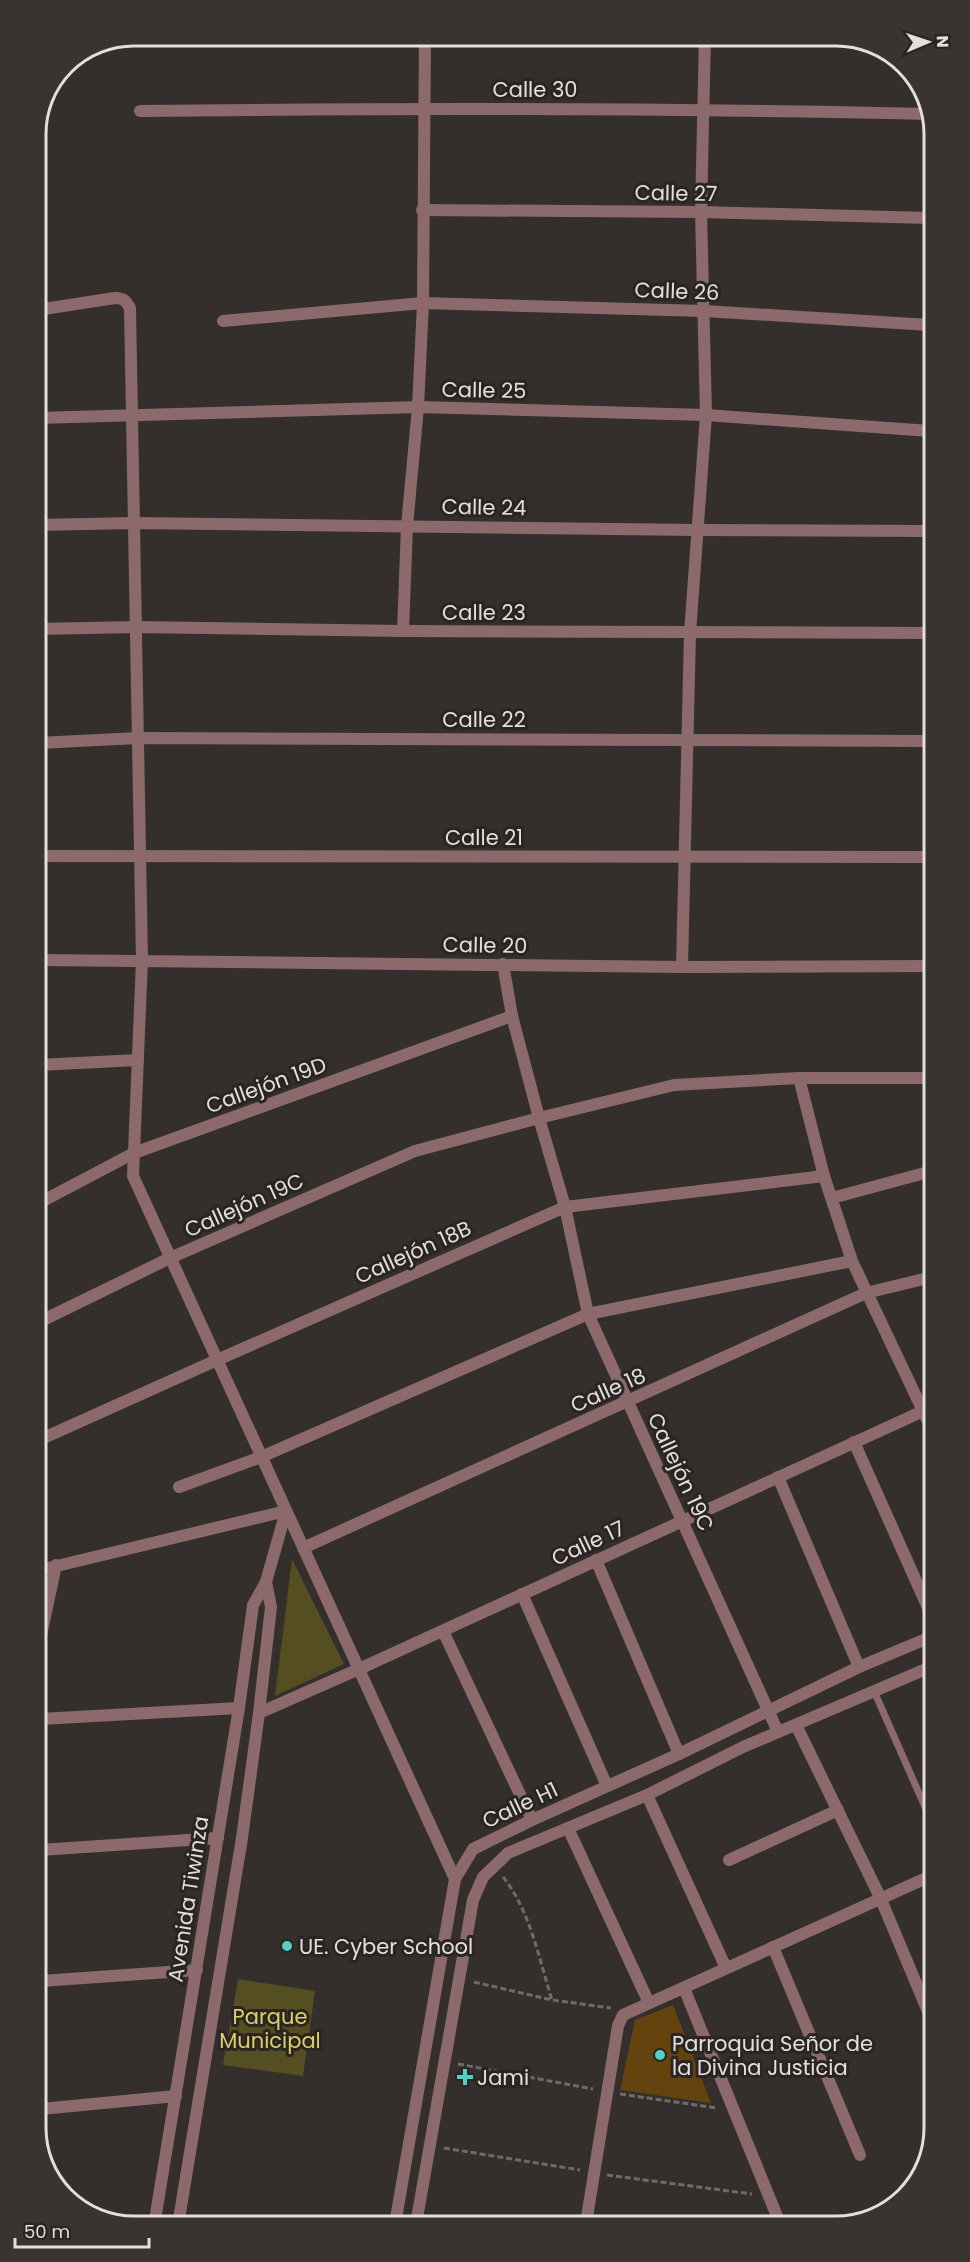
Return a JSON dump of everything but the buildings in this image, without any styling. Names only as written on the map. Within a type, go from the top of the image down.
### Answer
[{"type":"street","points":[[403,631],[406,525],[418,407],[423,303],[425,46]]},
{"type":"street","points":[[682,967],[690,633],[706,415],[701,212],[705,47]]},
{"type":"street","name":"Calle 30","points":[[140,111],[423,108],[704,109],[921,114]]},
{"type":"street","name":"Calle 27","points":[[422,210],[701,212],[924,218]]},
{"type":"street","points":[[47,308],[116,298],[122,298],[130,308],[142,960],[133,1176],[455,1879]]},
{"type":"street","name":"Calle 26","points":[[223,321],[423,303],[704,311],[924,325]]},
{"type":"street","name":"Calle 25","points":[[47,418],[418,407],[706,415],[924,430]]},
{"type":"street","name":"Calle 24","points":[[47,525],[134,523],[406,525],[698,531],[924,531]]},
{"type":"street","name":"Calle 23","points":[[47,629],[136,627],[403,631],[924,633]]},
{"type":"street","name":"Calle 22","points":[[47,743],[138,738],[924,741]]},
{"type":"street","name":"Calle 21","points":[[47,856],[924,857]]},
{"type":"street","name":"Calle 20","points":[[47,960],[682,967],[924,966]]},
{"type":"street","points":[[503,964],[512,1016],[539,1118]]},
{"type":"street","name":"Callejón 19D","points":[[46,1199],[134,1154],[512,1016]]},
{"type":"street","points":[[47,1065],[138,1060]]},
{"type":"street","points":[[799,1078],[824,1176],[852,1261],[866,1293],[924,1402]]},
{"type":"street","name":"Callejón 19C","points":[[46,1318],[170,1258],[414,1151],[674,1085],[799,1078],[924,1078]]},
{"type":"street","name":"Callejón 19C","points":[[539,1118],[565,1207],[588,1314],[778,1731]]},
{"type":"street","points":[[832,1198],[924,1173]]},
{"type":"street","name":"Callejón 18B","points":[[46,1437],[565,1207],[824,1176]]},
{"type":"street","points":[[178,1487],[261,1457],[588,1314],[852,1261]]},
{"type":"street","name":"Calle 18","points":[[303,1548],[866,1293],[924,1279]]},
{"type":"street","name":"Calle 17","points":[[259,1713],[359,1670],[924,1411]]},
{"type":"street","points":[[854,1442],[924,1599]]},
{"type":"street","points":[[778,1477],[859,1667]]},
{"type":"street","points":[[46,1568],[286,1510]]},
{"type":"street","name":"Avenida Tiwinza","points":[[156,2215],[239,1708],[253,1605],[266,1582],[286,1510]]},
{"type":"street","points":[[596,1560],[678,1754]]},
{"type":"street","points":[[46,1611],[56,1565]]},
{"type":"street","name":"Avenida Tiwinza","points":[[180,2215],[242,1838],[271,1606],[266,1582]]},
{"type":"street","points":[[522,1594],[607,1786]]},
{"type":"street","points":[[443,1630],[532,1820]]},
{"type":"street","name":"Calle H1","points":[[396,2215],[455,1879],[473,1849],[859,1667],[924,1640]]},
{"type":"street","name":"Calle H1","points":[[418,2215],[473,1900],[483,1877],[508,1853],[647,1795],[778,1731],[924,1670]]},
{"type":"street","points":[[46,1719],[239,1708]]},
{"type":"street","points":[[796,1725],[880,1897],[924,2002]]},
{"type":"street","points":[[647,1795],[726,1968]]},
{"type":"street","points":[[729,1860],[838,1810]]},
{"type":"street","points":[[568,1828],[649,2003]]},
{"type":"street","points":[[46,1850],[218,1838]]},
{"type":"street","points":[[587,2216],[621,2020],[649,2003],[924,1879]]},
{"type":"street","points":[[773,1947],[860,2155]]},
{"type":"street","points":[[46,1981],[197,1970]]},
{"type":"street","points":[[684,1988],[777,2216]]},
{"type":"street","points":[[46,2109],[176,2096]]},
{"type":"lane","points":[[874,1691],[924,1805]]},
{"type":"path","points":[[494,1866],[512,1889],[533,1938],[552,2000]]},
{"type":"path","points":[[459,1979],[552,2000],[609,2007],[621,2020]]},
{"type":"path","points":[[445,2061],[607,2092],[734,2111]]},
{"type":"green space","points":[[292,1559],[344,1664],[275,1696]]},
{"type":"green space","name":"Parque Municipal","points":[[238,1979],[315,1991],[303,2076],[223,2065]]},
{"type":"place","name":"UE. Cyber School","points":[[287,1946]]},
{"type":"place","name":"Parroquia Señor de la Divina Justicia","points":[[660,2055]]},
{"type":"place","name":"Jami","points":[[465,2077]]}]
